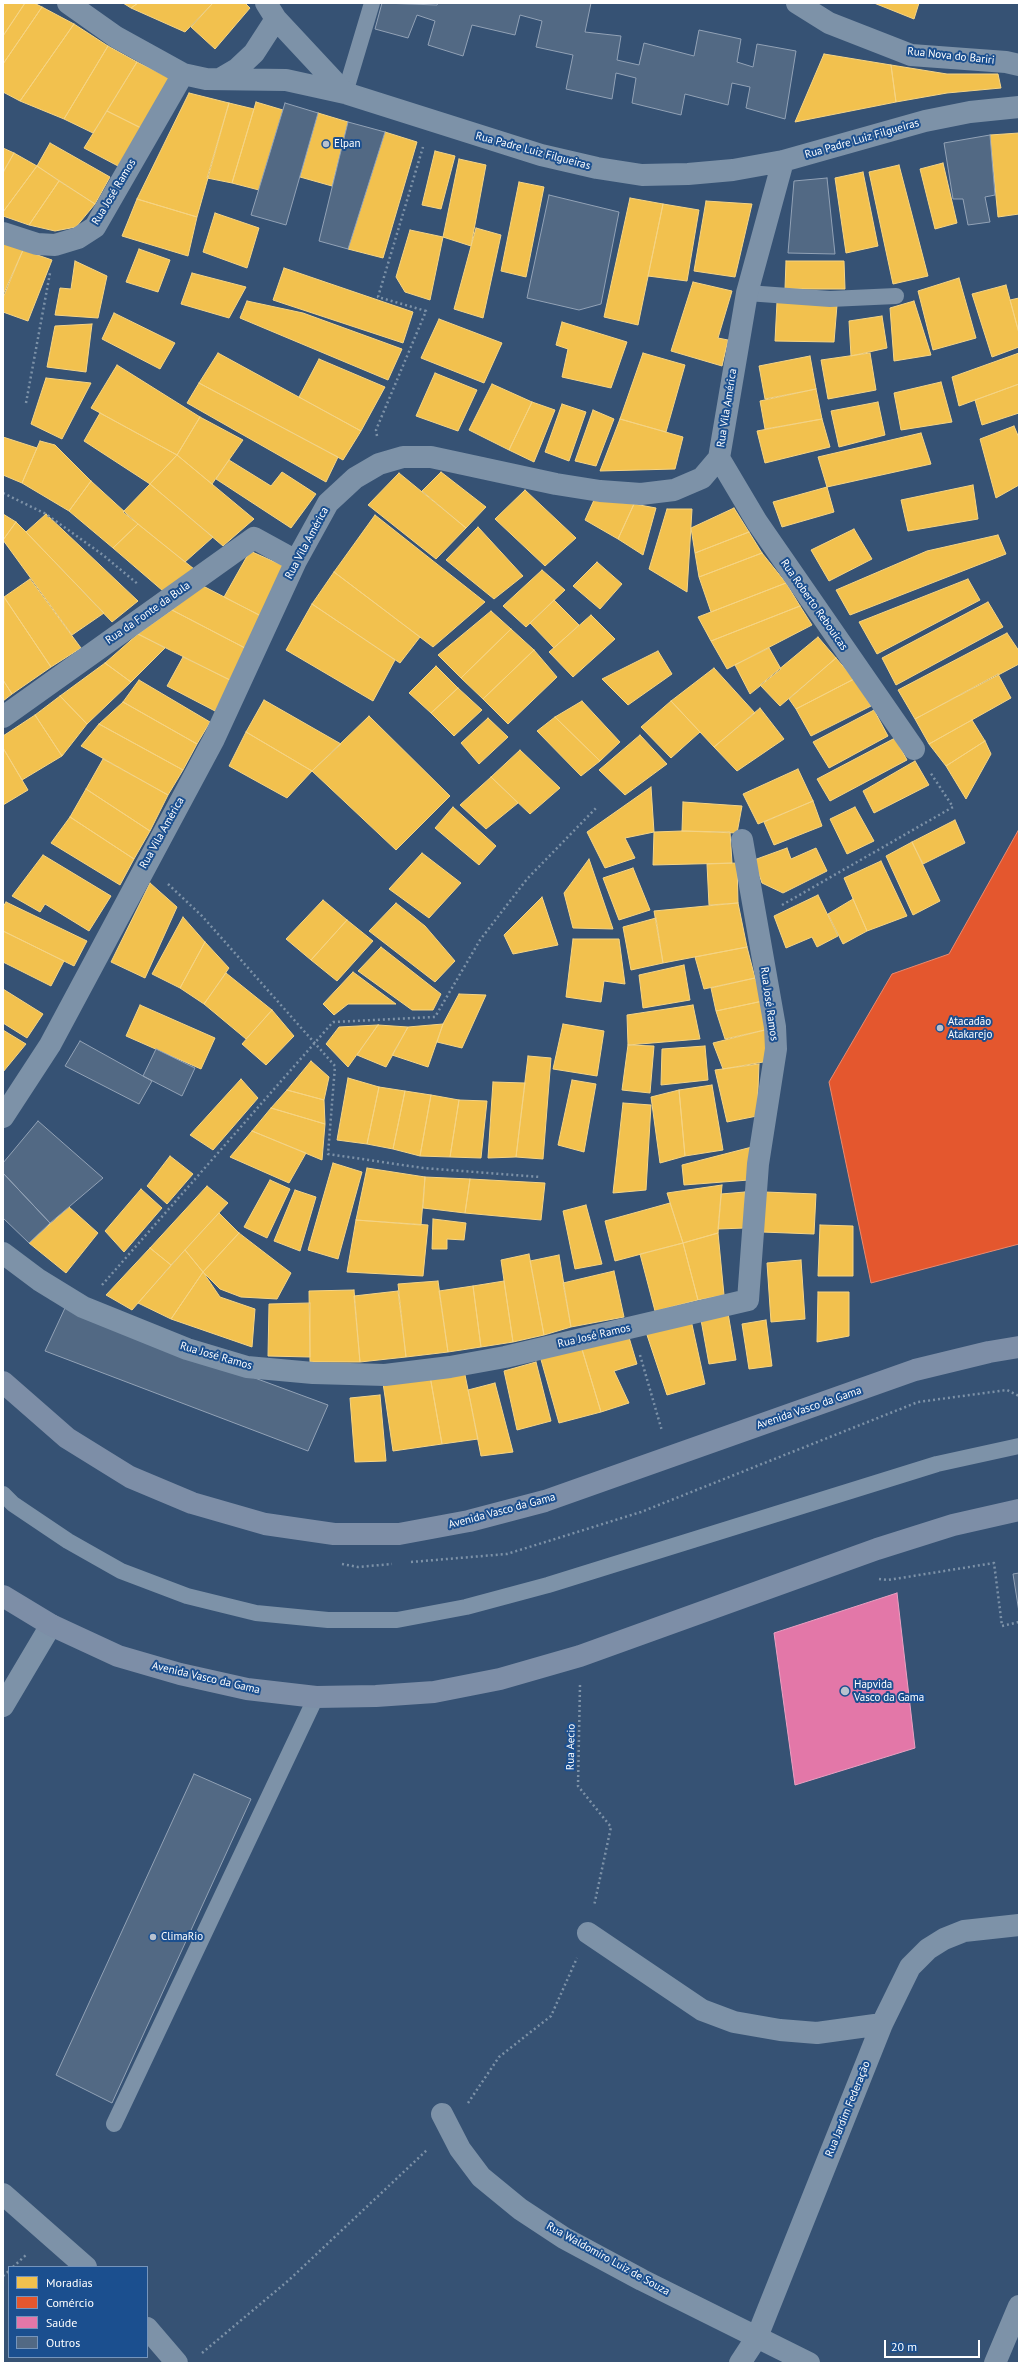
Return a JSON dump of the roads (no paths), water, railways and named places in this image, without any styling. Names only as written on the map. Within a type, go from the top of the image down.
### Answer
[{"type":"main road","name":"Avenida Vasco da Gama","points":[[3,1382],[67,1438],[130,1477],[192,1503],[265,1524],[334,1534],[399,1534],[469,1522],[545,1501],[915,1370],[989,1352],[1019,1347]]},
{"type":"main road","name":"Avenida Vasco da Gama","points":[[3,1596],[51,1625],[118,1656],[180,1674],[247,1689],[316,1697],[376,1696],[434,1692],[500,1679],[580,1656],[877,1549],[953,1525],[1019,1510]]},
{"type":"street","name":"Rua Padre Luiz Filgueiras","points":[[68,3],[116,37],[183,74],[206,79],[286,80],[345,92],[540,155],[597,168],[642,175],[688,174],[733,170],[783,161],[926,121],[970,112],[1019,107]]},
{"type":"street","name":"Rua Nova do Bariri","points":[[797,3],[830,23],[911,54],[1006,62],[1019,65]]},
{"type":"street","points":[[220,79],[238,69],[254,53],[271,11],[345,92]]},
{"type":"street","name":"Rua José Ramos","points":[[3,233],[37,244],[56,245],[78,238],[95,227],[183,74]]},
{"type":"street","name":"Rua Vila América","points":[[3,1117],[50,1045],[146,863],[214,739],[296,561],[328,503],[355,478],[379,464],[403,457],[431,457],[556,484],[600,491],[641,494],[674,490],[702,478],[719,458],[747,294],[783,161]]},
{"type":"street","name":"Rua Roberto Rebouicas","points":[[719,458],[757,522],[914,748]]},
{"type":"street","name":"Rua da Fonte da Bula","points":[[3,717],[254,538],[296,561]]},
{"type":"street","name":"Rua José Ramos","points":[[3,1253],[39,1280],[83,1307],[187,1350],[240,1365],[313,1373],[385,1375],[450,1367],[505,1357],[748,1300],[757,1171],[776,1049],[775,1027],[742,840]]},
{"type":"street","points":[[3,1706],[51,1625]]},
{"type":"street","name":"Rua Jardim Federação","points":[[740,2363],[757,2337],[882,2024],[910,1967],[928,1949],[944,1939],[964,1931],[1019,1925]]},
{"type":"street","points":[[588,1934],[702,2010],[734,2022],[780,2030],[817,2033],[882,2024]]},
{"type":"street","name":"Rua Waldomiro Luiz de Souza","points":[[442,2114],[460,2149],[481,2177],[520,2209],[564,2238],[642,2280],[809,2363]]},
{"type":"street","points":[[3,2194],[85,2266]]},
{"type":"street","points":[[995,2363],[1019,2306]]},
{"type":"street","points":[[148,2329],[177,2363]]},
{"type":"lane","points":[[345,92],[372,3]]},
{"type":"lane","points":[[747,294],[830,299],[896,296]]},
{"type":"lane","points":[[3,1494],[14,1504],[68,1541],[121,1571],[186,1596],[256,1613],[328,1620],[397,1620],[466,1607],[548,1585],[937,1464],[1019,1446]]},
{"type":"lane","points":[[114,2124],[316,1697]]},
{"type":"place","name":"Elpan","points":[[326,144]]},
{"type":"place","name":"Atacadão Atakarejo","points":[[940,1028]]},
{"type":"place","name":"Hapvida Vasco da Gama","points":[[845,1691]]},
{"type":"place","name":"ClimaRio","points":[[153,1937]]}]
